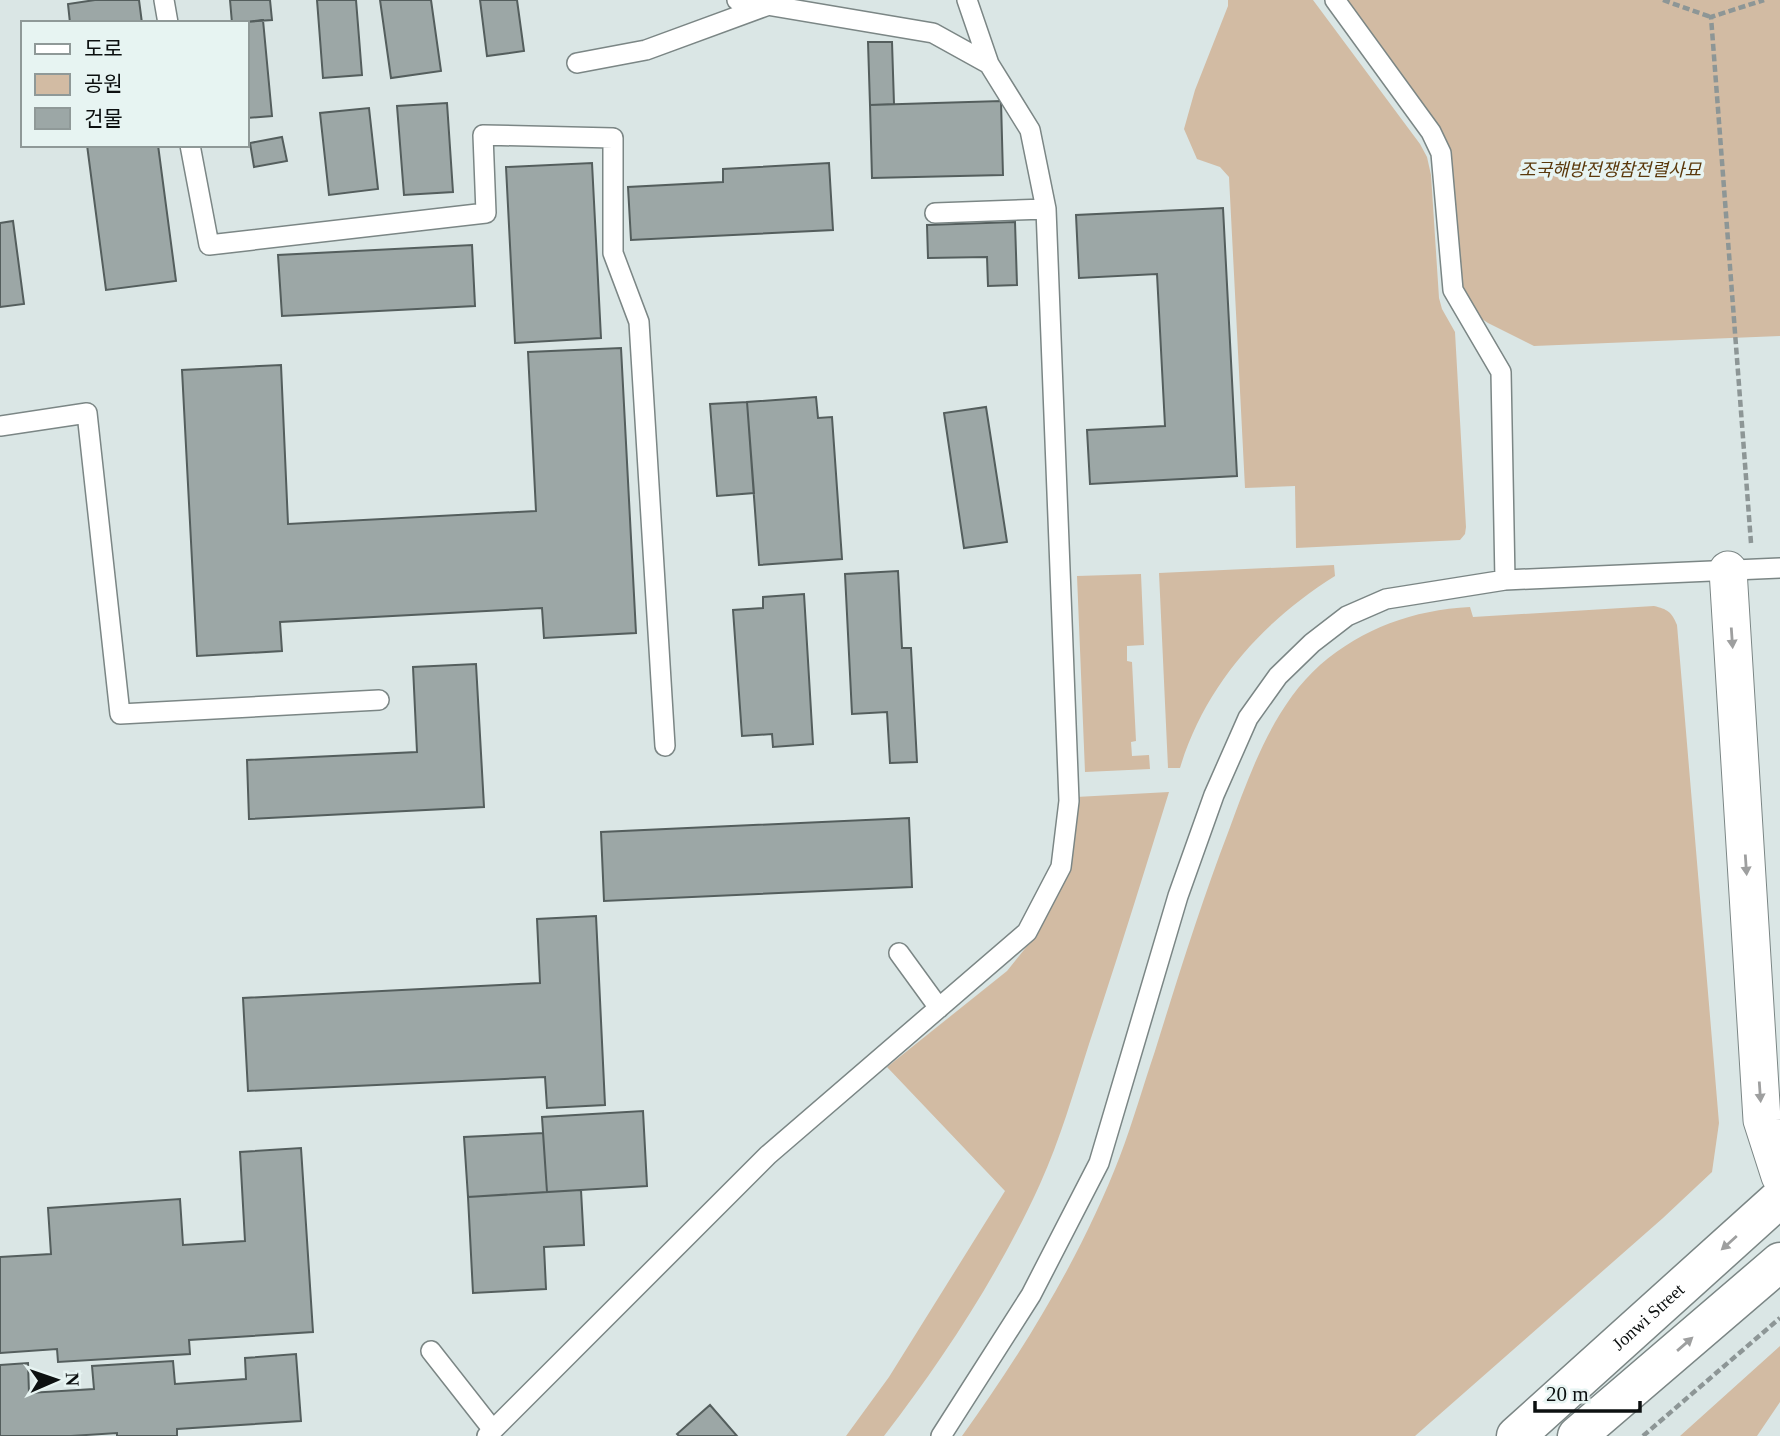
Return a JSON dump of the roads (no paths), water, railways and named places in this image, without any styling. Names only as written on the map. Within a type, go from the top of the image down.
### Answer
[{"type":"main road","name":"Jonwi Street","points":[[1516,1436],[1780,1198]]},
{"type":"main road","points":[[1577,1436],[1780,1262]]},
{"type":"street","points":[[1740,570],[1762,1120],[1780,1176]]},
{"type":"lane","points":[[164,0],[168,21]]},
{"type":"lane","points":[[737,0],[933,33],[989,64]]},
{"type":"lane","points":[[431,1351],[490,1433],[768,1155],[1027,932],[1061,867],[1069,801],[1046,209],[1030,130],[989,64],[967,0]]},
{"type":"lane","points":[[1335,0],[1431,132],[1441,153],[1453,290],[1501,372],[1505,580]]},
{"type":"lane","points":[[577,63],[646,50],[767,6]]},
{"type":"lane","points":[[190,147],[209,245],[486,213],[484,135],[613,138],[613,253],[639,322],[665,746]]},
{"type":"lane","points":[[935,213],[1046,209]]},
{"type":"lane","points":[[0,426],[87,413],[120,714],[379,700]]},
{"type":"lane","points":[[941,1436],[1031,1295],[1099,1163],[1178,896],[1214,795],[1248,718],[1278,676],[1312,643],[1347,616],[1386,599],[1505,580],[1780,568]]},
{"type":"lane","points":[[899,953],[939,1008]]},
{"type":"park label","name":"조국해방전쟁참전렬사묘","points":[[1610,170]]}]
